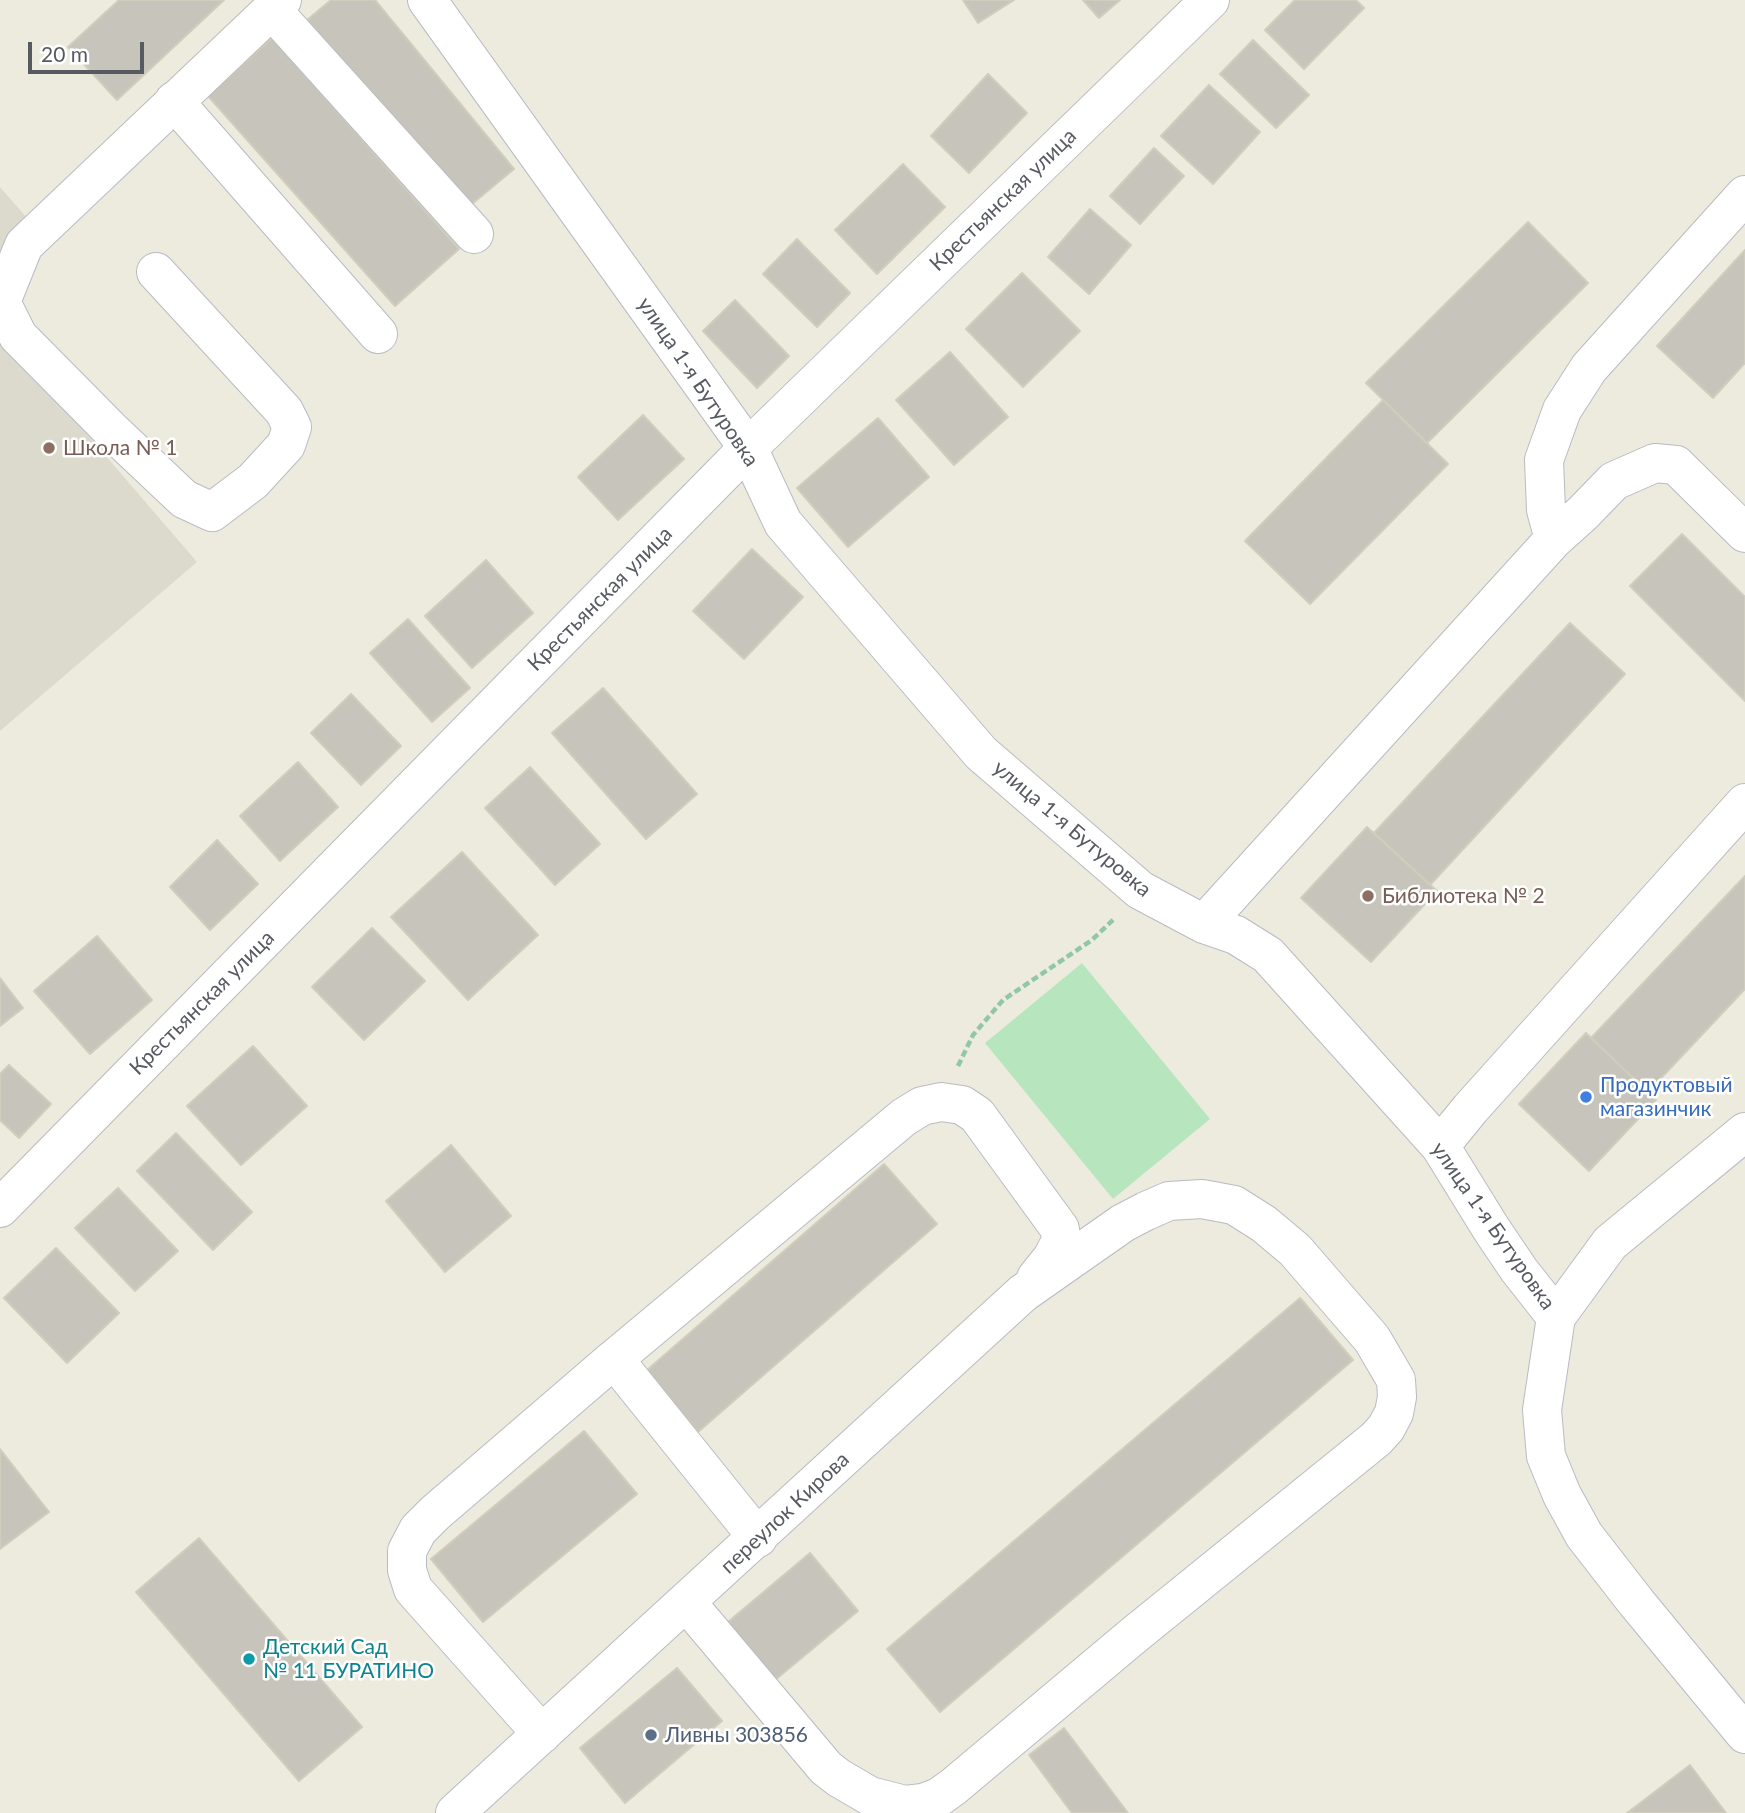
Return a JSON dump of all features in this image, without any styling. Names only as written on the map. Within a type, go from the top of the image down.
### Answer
[{"type":"street","name":"улица 1-я Бутуровка","points":[[426,0],[748,448],[783,523],[981,753],[1144,892],[1204,924],[1237,935],[1268,955],[1440,1146],[1499,1240],[1556,1317],[1542,1410],[1546,1457],[1562,1495],[1584,1535],[1745,1734]]},
{"type":"street","name":"Крестьянская улица","points":[[0,1208],[748,448],[1210,0]]},
{"type":"street","points":[[156,272],[284,411],[292,426],[286,444],[253,481],[212,512],[184,499],[112,431],[18,336],[1,302],[24,245],[277,5],[474,234]]},
{"type":"street","points":[[174,102],[378,334]]},
{"type":"street","points":[[1554,539],[1546,510],[1544,460],[1562,410],[1589,368],[1745,195]]},
{"type":"street","points":[[1204,924],[1554,539],[1614,481],[1655,463],[1676,465],[1745,533]]},
{"type":"street","points":[[1440,1146],[1745,803]]},
{"type":"street","points":[[542,1734],[413,1588],[407,1570],[407,1551],[418,1530],[435,1513],[614,1359],[904,1117],[922,1106],[942,1102],[962,1105],[977,1115],[1060,1229],[1061,1241],[1052,1258],[1023,1293]]},
{"type":"street","points":[[1556,1317],[1610,1243],[1745,1132]]},
{"type":"street","name":"переулок Кирова","points":[[456,1813],[1023,1293],[1123,1223],[1169,1201],[1202,1199],[1234,1205],[1264,1224],[1295,1250],[1373,1339],[1396,1380],[1394,1413],[1376,1439],[1134,1635],[953,1787],[939,1797],[923,1803],[905,1805],[870,1796],[826,1768],[687,1603]]},
{"type":"street","points":[[614,1359],[758,1538]]},
{"type":"path","points":[[942,1102],[973,1035],[1003,1000],[1092,940],[1144,892]]},
{"type":"shaded area","points":[[0,187],[27,218],[0,298]]},
{"type":"shaded area","name":"Школа № 1","points":[[0,333],[197,562],[0,731]]},
{"type":"green space","points":[[1082,963],[1210,1119],[1113,1199],[985,1043]]},
{"type":"building","points":[[119,0],[224,0],[117,100],[68,47]]},
{"type":"building","points":[[331,0],[375,0],[514,169],[466,209],[307,20]]},
{"type":"building","points":[[963,0],[1014,0],[978,23]]},
{"type":"building","points":[[1083,0],[1120,0],[1099,18]]},
{"type":"building","points":[[1295,0],[1356,0],[1364,8],[1304,69],[1265,30]]},
{"type":"building","points":[[272,38],[459,249],[395,306],[208,96]]},
{"type":"building","points":[[1253,40],[1309,95],[1276,128],[1220,74]]},
{"type":"building","points":[[988,74],[1027,113],[969,173],[931,136]]},
{"type":"building","points":[[1209,85],[1260,132],[1213,184],[1161,136]]},
{"type":"building","points":[[1154,148],[1184,176],[1140,224],[1110,196]]},
{"type":"building","points":[[903,164],[945,207],[877,274],[835,230]]},
{"type":"building","points":[[1090,209],[1131,245],[1089,294],[1048,257]]},
{"type":"building","points":[[1528,222],[1588,283],[1427,443],[1366,383]]},
{"type":"building","points":[[797,239],[850,293],[817,327],[763,274]]},
{"type":"building","points":[[1745,250],[1745,363],[1713,398],[1657,346]]},
{"type":"building","points":[[1022,273],[1080,331],[1023,387],[966,329]]},
{"type":"building","points":[[735,300],[789,356],[757,388],[703,331]]},
{"type":"building","points":[[950,352],[1008,417],[954,465],[896,400]]},
{"type":"building","points":[[1383,400],[1448,464],[1310,604],[1245,541]]},
{"type":"building","points":[[643,415],[684,459],[618,520],[578,477]]},
{"type":"building","points":[[878,418],[929,477],[848,547],[797,488]]},
{"type":"building","points":[[1682,534],[1745,597],[1745,701],[1630,586]]},
{"type":"building","points":[[752,549],[803,597],[744,659],[693,611]]},
{"type":"building","points":[[486,560],[533,613],[472,668],[425,616]]},
{"type":"building","points":[[408,619],[470,688],[432,722],[370,653]]},
{"type":"building","points":[[1570,623],[1625,674],[1430,885],[1374,833]]},
{"type":"building","points":[[603,688],[697,794],[646,839],[552,733]]},
{"type":"building","points":[[351,694],[401,746],[361,785],[311,733]]},
{"type":"building","points":[[298,762],[338,807],[280,861],[240,816]]},
{"type":"building","points":[[530,767],[600,844],[555,885],[485,808]]},
{"type":"building","points":[[1367,827],[1437,891],[1371,962],[1301,898]]},
{"type":"building","points":[[217,840],[258,884],[210,930],[170,887]]},
{"type":"building","points":[[462,852],[538,935],[468,1000],[391,917]]},
{"type":"building","points":[[1745,876],[1745,989],[1648,1092],[1591,1038]]},
{"type":"building","points":[[372,928],[425,981],[364,1040],[312,987]]},
{"type":"building","points":[[97,936],[152,1000],[90,1054],[34,991]]},
{"type":"building","points":[[0,978],[23,1008],[0,1026]]},
{"type":"building","points":[[1586,1033],[1656,1100],[1589,1171],[1519,1104]]},
{"type":"building","points":[[253,1046],[307,1106],[241,1165],[187,1106]]},
{"type":"building","points":[[9,1065],[51,1104],[19,1138],[0,1120],[0,1074]]},
{"type":"building","points":[[176,1133],[252,1212],[213,1250],[137,1171]]},
{"type":"building","points":[[451,1145],[511,1216],[445,1272],[386,1201]]},
{"type":"building","points":[[884,1164],[937,1224],[698,1432],[646,1371]]},
{"type":"building","points":[[118,1188],[178,1251],[135,1291],[75,1228]]},
{"type":"building","points":[[56,1248],[119,1313],[67,1363],[4,1298]]},
{"type":"building","points":[[1300,1298],[1353,1360],[940,1712],[887,1649]]},
{"type":"building","points":[[584,1431],[637,1494],[483,1622],[431,1559]]},
{"type":"building","points":[[0,1449],[49,1512],[0,1549]]},
{"type":"building","name":"Детский Сад № 11 БУРАТИНО","points":[[199,1538],[362,1727],[299,1781],[136,1592]]},
{"type":"building","points":[[810,1553],[858,1611],[769,1685],[722,1627]]},
{"type":"building","points":[[677,1668],[722,1721],[625,1803],[580,1748]]},
{"type":"building","points":[[1064,1728],[1128,1813],[1072,1813],[1029,1755]]},
{"type":"building","points":[[1690,1765],[1726,1813],[1627,1813]]},
{"type":"place","name":"Школа № 1","points":[[49,448]]},
{"type":"place","name":"Библиотека № 2","points":[[1368,896]]},
{"type":"place","name":"Продуктовый магазинчик","points":[[1586,1097]]},
{"type":"place","name":"Детский Сад № 11 БУРАТИНО","points":[[249,1659]]},
{"type":"place","name":"Ливны 303856","points":[[651,1735]]}]
